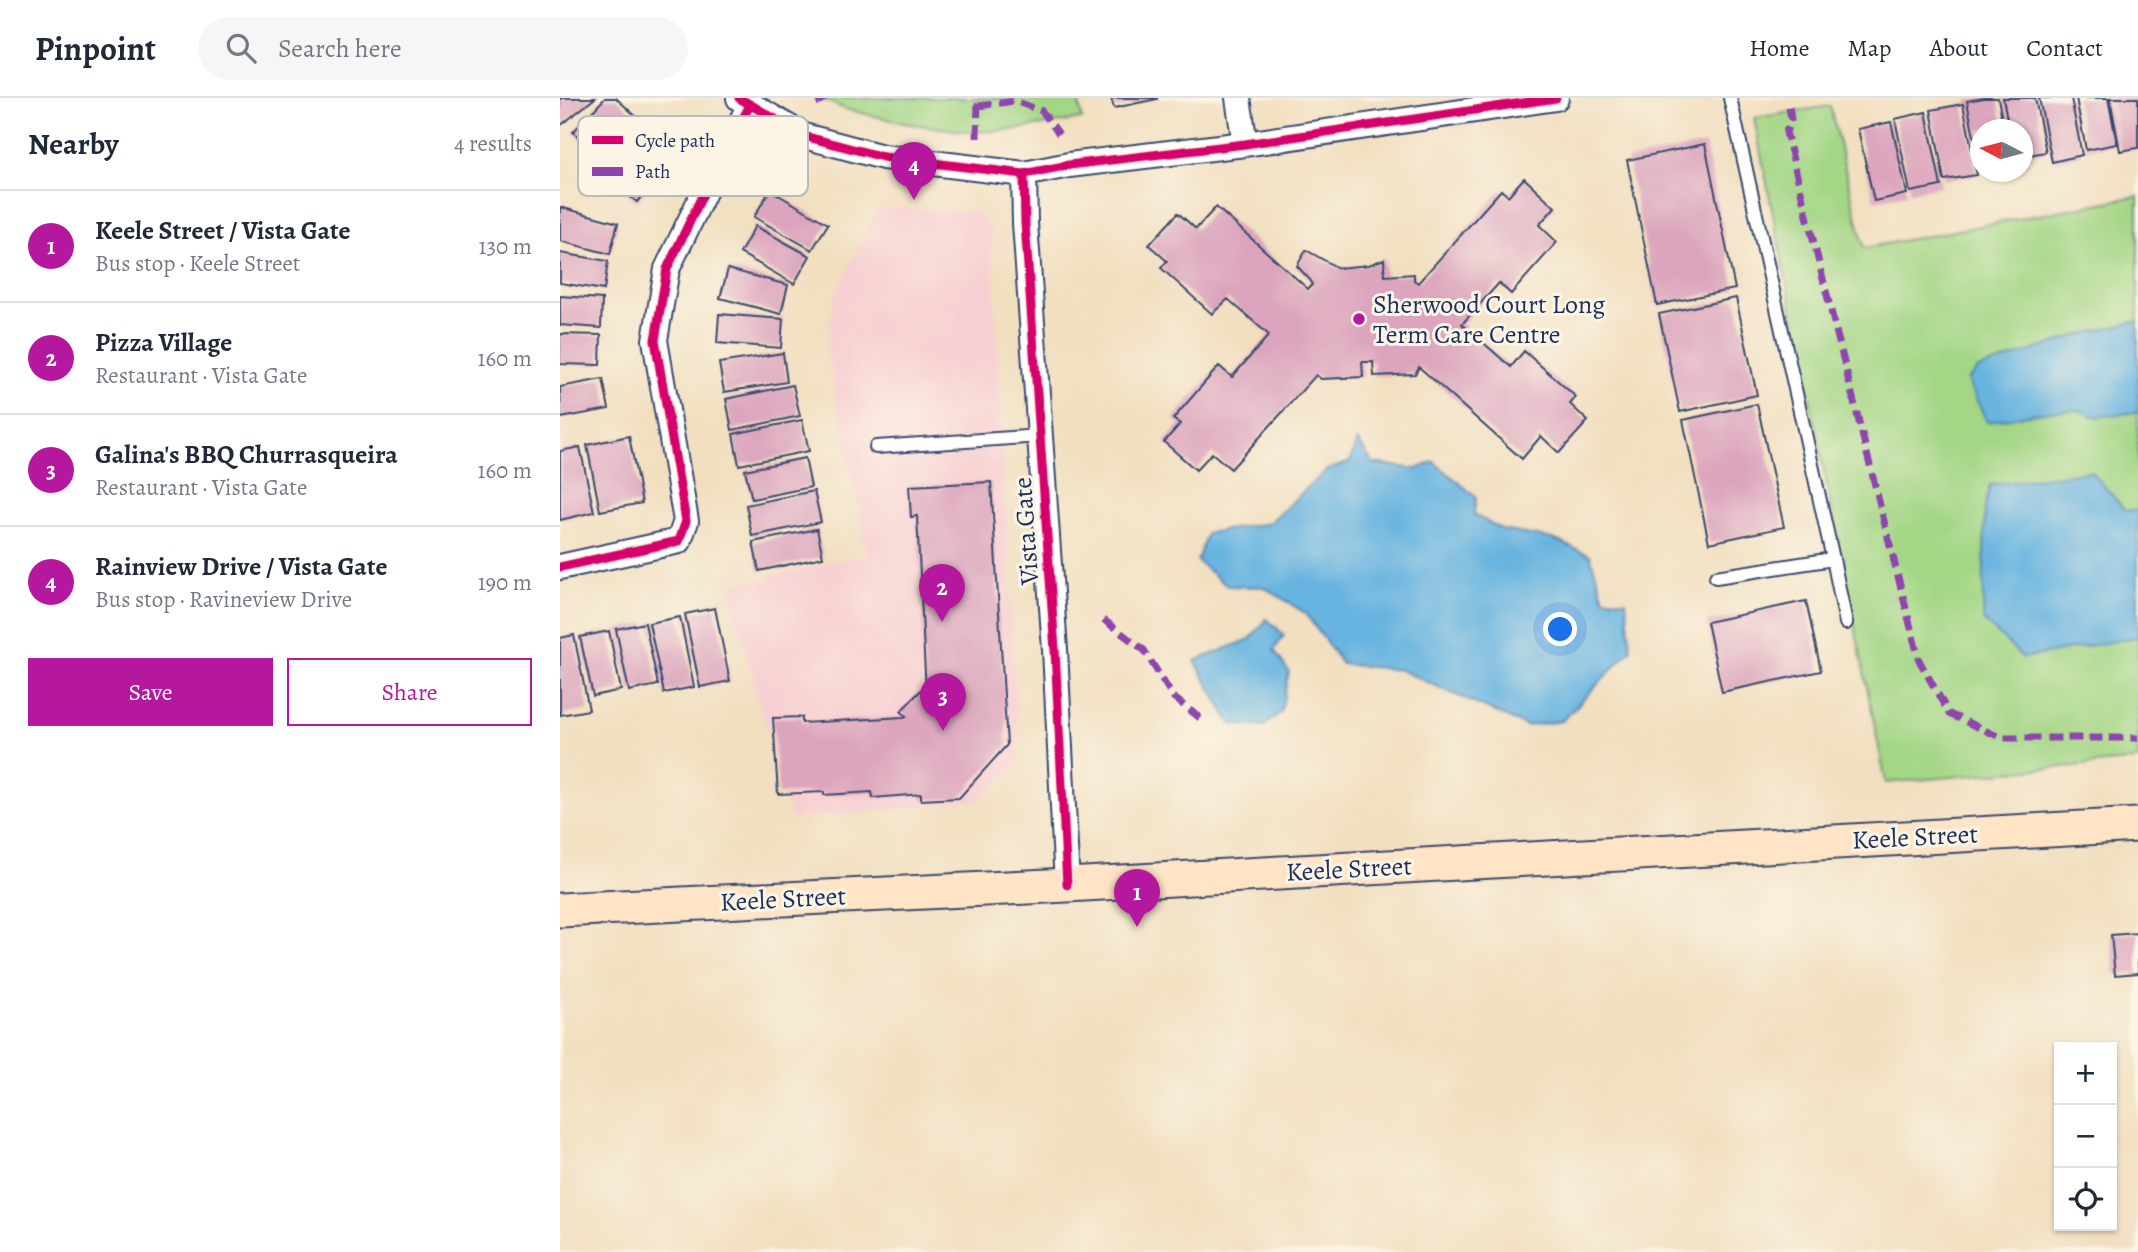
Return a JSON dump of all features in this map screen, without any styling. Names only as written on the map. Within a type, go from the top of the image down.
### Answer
[{"type":"main road","name":"Keele Street","points":[[560,911],[2138,825]]},
{"type":"street","points":[[1238,98],[1245,144]]},
{"type":"street","points":[[808,137],[883,157],[1024,174],[1069,165],[1245,144],[1556,98]]},
{"type":"street","points":[[744,102],[769,116]]},
{"type":"street","name":"Vista Gate","points":[[1024,174],[1025,223],[1055,650],[1067,885]]},
{"type":"street","points":[[560,567],[679,541],[686,521],[655,340],[667,269],[702,196]]},
{"type":"lane","points":[[1730,98],[1846,623]]},
{"type":"lane","points":[[876,447],[1040,436]]},
{"type":"lane","points":[[1716,577],[1833,559]]},
{"type":"shaded area","points":[[877,208],[975,211],[991,228],[1019,763],[977,801],[791,819],[728,586],[867,554],[827,350],[834,298]]},
{"type":"green space","points":[[820,98],[1078,98],[1082,119],[1010,130],[970,132],[904,123],[845,109]]},
{"type":"green space","points":[[1830,106],[1864,248],[2138,196],[2138,760],[1886,783],[1754,118]]},
{"type":"water","points":[[2138,321],[2138,412],[2096,417],[2079,410],[2050,411],[1987,422],[1967,380],[1978,369],[2079,335]]},
{"type":"water","points":[[1357,440],[1373,463],[1416,469],[1434,462],[1476,497],[1474,515],[1503,530],[1553,539],[1590,555],[1604,598],[1626,601],[1631,650],[1562,721],[1526,726],[1400,670],[1342,664],[1305,613],[1264,587],[1227,586],[1197,561],[1207,533],[1269,523],[1327,470],[1350,462]]},
{"type":"water","points":[[2091,471],[2125,510],[2138,511],[2138,637],[2023,658],[1983,620],[1985,508],[1990,485]]},
{"type":"water","points":[[1267,619],[1284,635],[1274,650],[1289,672],[1281,712],[1263,727],[1231,724],[1195,661],[1250,639]]},
{"type":"building","points":[[560,98],[595,98],[560,126]]},
{"type":"building","points":[[605,98],[616,98],[636,116],[588,116]]},
{"type":"building","points":[[1111,98],[1157,98],[1157,99],[1114,108]]},
{"type":"building","points":[[1998,98],[2002,119],[1970,119],[1967,101]]},
{"type":"building","points":[[2003,98],[2035,98],[2046,152],[2033,154],[2033,119],[2007,119]]},
{"type":"building","points":[[2039,98],[2071,98],[2082,155],[2052,162]]},
{"type":"building","points":[[2076,98],[2108,98],[2117,144],[2086,150]]},
{"type":"building","points":[[2110,98],[2138,98],[2138,148],[2120,151]]},
{"type":"building","points":[[1963,104],[1970,140],[1970,176],[1944,180],[1931,110]]},
{"type":"building","points":[[1926,112],[1941,186],[1910,192],[1895,119]]},
{"type":"building","points":[[1891,122],[1907,194],[1874,201],[1858,129]]},
{"type":"building","points":[[1705,144],[1735,289],[1657,305],[1627,160]]},
{"type":"building","name":"Sherwood Court Long Term Care Centre","points":[[1524,178],[1555,207],[1539,225],[1557,242],[1511,294],[1499,283],[1462,324],[1511,367],[1524,351],[1576,397],[1570,404],[1588,421],[1559,453],[1541,436],[1522,459],[1419,367],[1415,374],[1374,376],[1373,362],[1362,362],[1363,377],[1321,379],[1316,375],[1231,469],[1212,453],[1196,470],[1164,442],[1180,424],[1173,419],[1219,366],[1232,377],[1269,335],[1228,299],[1212,314],[1161,268],[1167,261],[1149,245],[1178,213],[1196,229],[1216,207],[1308,289],[1312,285],[1311,281],[1297,266],[1306,250],[1338,268],[1369,265],[1384,259],[1385,276],[1414,274],[1414,280],[1418,283],[1501,190],[1508,196]]},
{"type":"building","points":[[629,196],[642,196],[637,202]]},
{"type":"building","points":[[766,196],[780,196],[828,224],[812,250],[754,217]]},
{"type":"building","points":[[560,207],[618,223],[610,254],[560,241]]},
{"type":"building","points":[[755,226],[810,256],[794,284],[740,253]]},
{"type":"building","points":[[560,253],[608,261],[604,290],[560,283]]},
{"type":"building","points":[[728,269],[788,285],[781,314],[720,298]]},
{"type":"building","points":[[560,296],[602,299],[601,328],[560,325]]},
{"type":"building","points":[[1736,298],[1757,395],[1680,412],[1659,314]]},
{"type":"building","points":[[719,314],[783,319],[781,348],[717,343]]},
{"type":"building","points":[[560,334],[601,335],[600,365],[560,364]]},
{"type":"building","points":[[783,353],[787,382],[724,392],[719,363]]},
{"type":"building","points":[[603,379],[609,409],[561,418],[560,387]]},
{"type":"building","points":[[793,385],[800,416],[732,430],[726,399]]},
{"type":"building","points":[[1757,404],[1784,527],[1709,543],[1683,420]]},
{"type":"building","points":[[802,420],[809,451],[739,465],[733,434]]},
{"type":"building","points":[[629,436],[642,503],[600,511],[587,445]]},
{"type":"building","points":[[580,447],[594,512],[560,520],[560,451]]},
{"type":"building","points":[[805,458],[811,487],[752,499],[745,470]]},
{"type":"building","points":[[991,482],[1007,745],[959,798],[921,800],[921,794],[873,798],[872,792],[778,794],[773,718],[802,717],[802,723],[904,717],[906,716],[901,711],[922,689],[926,693],[917,516],[911,517],[909,486]]},
{"type":"building","points":[[814,491],[821,522],[752,536],[746,505]]},
{"type":"building","points":[[817,529],[823,557],[759,571],[753,542]]},
{"type":"building","points":[[1806,601],[1821,671],[1722,692],[1707,622]]},
{"type":"building","points":[[715,608],[730,681],[700,687],[685,614]]},
{"type":"building","points":[[680,617],[694,687],[664,693],[649,623]]},
{"type":"building","points":[[645,623],[658,685],[629,691],[616,629]]},
{"type":"building","points":[[609,631],[621,690],[593,696],[580,637]]},
{"type":"building","points":[[574,635],[589,710],[560,715],[560,638]]},
{"type":"building","points":[[2138,933],[2138,973],[2115,975],[2111,935]]},
{"type":"marked path","points":[[816,103],[825,98]]},
{"type":"marked path","points":[[977,138],[978,100]]},
{"type":"marked path","points":[[978,106],[1015,101],[1042,111],[1059,134]]},
{"type":"marked path","points":[[1789,107],[1791,119],[1786,132],[1919,660],[1949,714],[2002,738],[2138,738]]},
{"type":"marked path","points":[[1104,620],[1144,650],[1173,697],[1200,718]]},
{"type":"cycle path","points":[[739,98],[770,116]]},
{"type":"cycle path","points":[[808,137],[883,157],[1024,174],[1069,165],[1245,144],[1556,98]]},
{"type":"cycle path","points":[[744,116],[750,105]]},
{"type":"cycle path","points":[[1024,174],[1025,223],[1055,650],[1067,885]]},
{"type":"cycle path","points":[[560,567],[679,541],[686,521],[655,340],[667,269],[702,196]]},
{"type":"place","name":"Rainview Drive / Vista Gate","points":[[914,200]]},
{"type":"place","name":"Sherwood Court Long Term Care Centre","points":[[1359,319]]},
{"type":"place","name":"Pizza Village","points":[[942,622]]},
{"type":"place","name":"Galina's BBQ Churrasqueira","points":[[943,731]]},
{"type":"place","name":"Keele Street / Vista Gate","points":[[1137,927]]}]
